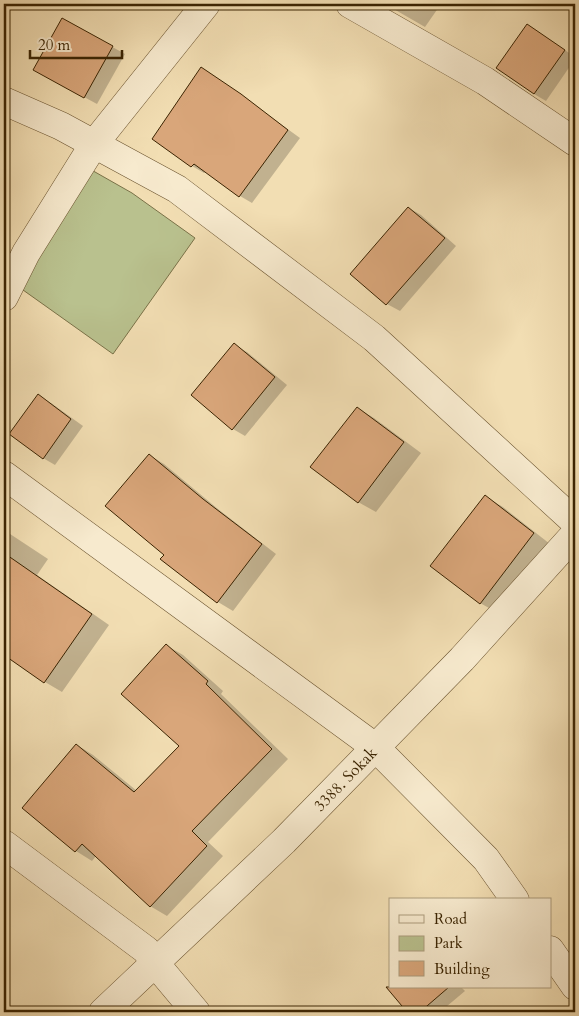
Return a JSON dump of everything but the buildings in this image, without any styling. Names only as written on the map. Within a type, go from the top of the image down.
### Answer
[{"type":"street","points":[[4,297],[26,253],[94,144],[206,4]]},
{"type":"street","points":[[350,4],[484,81],[575,142]]},
{"type":"street","points":[[4,101],[61,126],[177,189],[374,338],[575,522]]},
{"type":"street","points":[[4,475],[375,747],[486,859],[514,898]]},
{"type":"street","name":"3388. Sokak","points":[[103,1012],[284,841],[462,659],[575,534]]},
{"type":"street","points":[[4,844],[146,950],[196,1012]]},
{"type":"street","points":[[552,953],[575,986]]},
{"type":"green space","points":[[88,168],[132,193],[195,238],[113,354],[16,285]]}]
